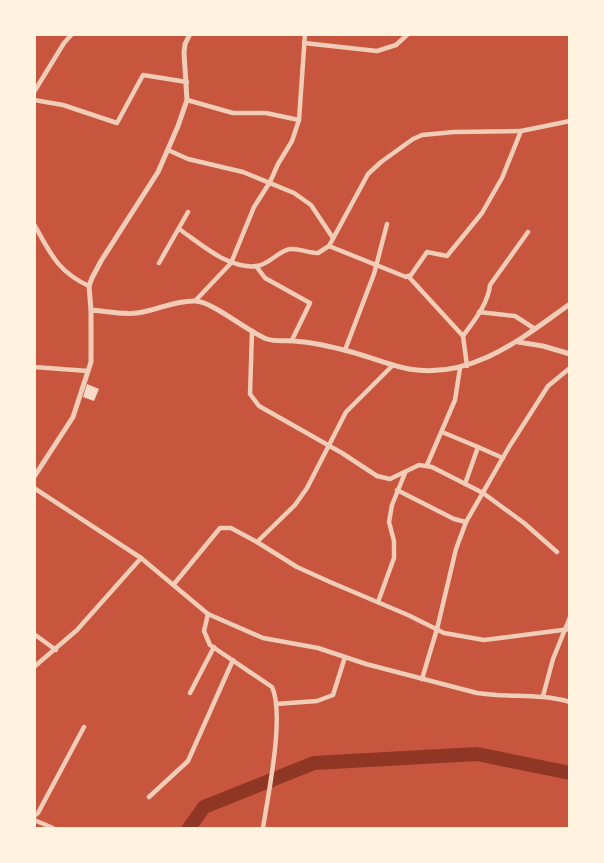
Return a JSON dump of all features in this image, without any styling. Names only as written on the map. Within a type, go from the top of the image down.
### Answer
[{"type":"street","points":[[63,34],[71,36]]},
{"type":"street","points":[[34,477],[73,417],[91,362],[89,286],[101,261],[145,195],[168,150],[187,99],[184,53],[190,34]]},
{"type":"street","points":[[196,300],[231,263],[254,207],[292,141],[299,120],[305,34]]},
{"type":"street","points":[[304,43],[377,51],[396,45],[408,34]]},
{"type":"street","points":[[34,92],[64,43],[71,36]]},
{"type":"street","points":[[34,100],[63,105],[117,123],[142,75],[187,82]]},
{"type":"street","points":[[187,99],[233,113],[266,113],[299,120]]},
{"type":"street","points":[[178,229],[231,263],[256,266],[286,250],[297,249],[318,253],[329,246],[368,174],[412,139],[422,135],[454,132],[521,131],[570,121]]},
{"type":"street","points":[[408,276],[427,252],[447,256],[482,213],[502,178],[521,131]]},
{"type":"street","points":[[168,150],[182,157],[232,168],[270,182],[306,200],[333,238]]},
{"type":"street","points":[[159,262],[188,212]]},
{"type":"street","points":[[34,224],[54,260],[73,279],[89,286]]},
{"type":"street","points":[[345,350],[369,286],[387,224]]},
{"type":"street","points":[[428,465],[455,400],[464,368],[463,336],[489,294],[490,285],[528,232]]},
{"type":"street","points":[[329,246],[408,276],[463,336]]},
{"type":"street","points":[[256,266],[265,278],[310,303],[292,340]]},
{"type":"street","points":[[91,310],[136,313],[164,305],[196,300],[240,323],[252,333],[270,340],[292,340],[345,350],[392,366],[413,370],[441,371],[464,368],[518,342],[570,304]]},
{"type":"street","points":[[479,312],[515,316],[535,329]]},
{"type":"street","points":[[252,333],[249,386],[253,399],[270,413],[377,476],[390,478],[419,465],[428,465],[483,493],[524,523],[557,552]]},
{"type":"street","points":[[518,342],[570,354]]},
{"type":"street","points":[[257,542],[295,505],[307,488],[350,407],[392,366]]},
{"type":"street","points":[[34,367],[88,371]]},
{"type":"street","points":[[422,679],[437,629],[456,549],[466,522],[548,386],[570,368]]},
{"type":"street","points":[[442,432],[503,458]]},
{"type":"street","points":[[465,484],[478,447]]},
{"type":"street","points":[[378,602],[394,558],[394,541],[389,522],[392,505],[405,472]]},
{"type":"street","points":[[34,488],[141,558],[208,614],[263,638],[309,646],[422,679],[494,696],[543,696],[570,702]]},
{"type":"street","points":[[397,490],[454,519],[466,522]]},
{"type":"street","points":[[174,584],[220,528],[231,528],[297,567],[453,635],[484,640],[567,629]]},
{"type":"street","points":[[34,667],[77,630],[141,558]]},
{"type":"street","points":[[208,614],[204,631],[207,640],[213,647],[272,687],[277,697],[276,741],[263,828]]},
{"type":"street","points":[[543,696],[570,617]]},
{"type":"street","points":[[34,634],[56,650]]},
{"type":"street","points":[[190,693],[213,647]]},
{"type":"street","points":[[276,704],[317,701],[333,695],[345,657]]},
{"type":"street","points":[[149,797],[188,761],[233,660]]},
{"type":"street","points":[[53,828],[34,818],[84,727]]},
{"type":"building","points":[[87,384],[99,389],[94,401],[83,397]]},
{"type":"waterway","points":[[189,828],[204,807],[314,763],[477,754],[570,773]]}]
